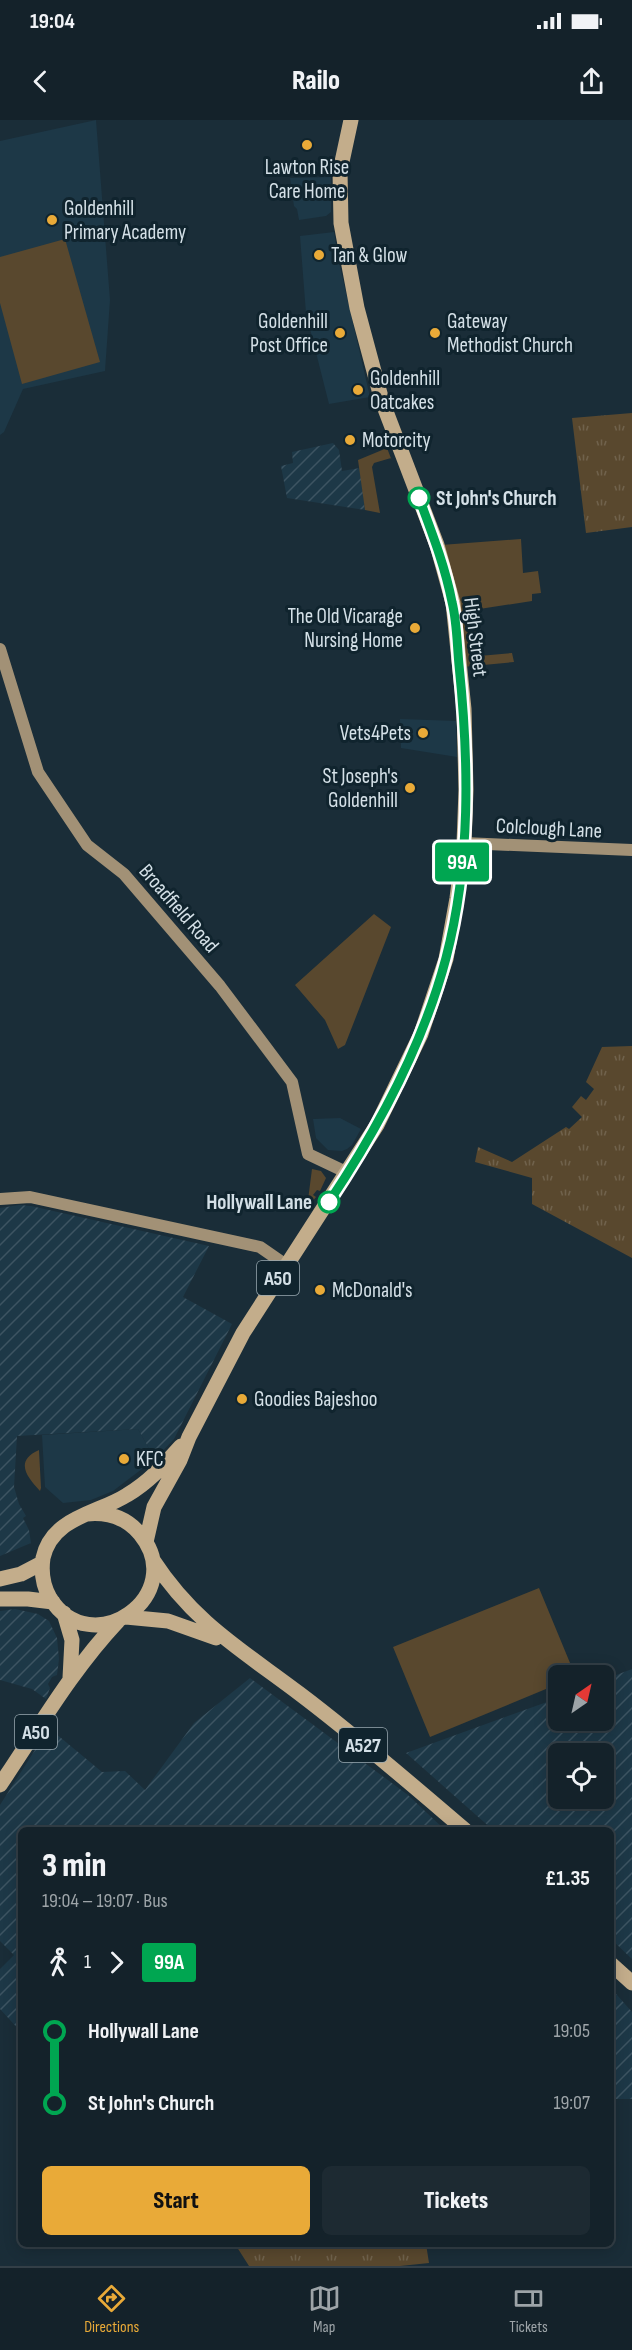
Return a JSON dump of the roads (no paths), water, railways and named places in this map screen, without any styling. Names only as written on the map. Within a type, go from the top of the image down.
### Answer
[{"type":"main road","name":"High Street","points":[[348,1173],[378,1125],[421,1034],[446,959],[464,843],[466,790],[464,709],[453,603],[437,545],[382,400],[359,317],[341,223],[340,171],[351,120]]},
{"type":"main road","name":"A50","points":[[146,1542],[154,1507],[243,1333],[348,1173]]},
{"type":"main road","points":[[70,1678],[72,1640],[45,1586],[42,1563],[45,1552],[57,1533],[68,1522],[126,1496],[155,1476],[189,1437]]},
{"type":"main road","name":"A50","points":[[0,1785],[70,1678],[93,1648],[145,1599],[150,1588],[153,1560],[146,1542],[134,1527],[108,1514],[87,1514]]},
{"type":"main road","name":"A527","points":[[153,1560],[169,1585],[192,1610],[228,1642],[300,1694],[461,1827]]},
{"type":"main road","points":[[0,1578],[21,1574],[42,1563]]},
{"type":"main road","points":[[0,1599],[28,1599],[58,1608],[87,1624],[99,1625],[122,1619]]},
{"type":"main road","name":"A527","points":[[122,1619],[168,1621],[228,1642]]},
{"type":"main road","points":[[614,1967],[632,1983]]},
{"type":"street","name":"Broadfield Road","points":[[0,649],[38,772],[87,845],[124,874],[220,986],[292,1082],[308,1154],[348,1173]]},
{"type":"street","name":"Colclough Lane","points":[[464,843],[632,850]]},
{"type":"street","points":[[0,1198],[30,1197],[222,1238],[260,1247],[286,1265]]},
{"type":"place","name":"Lawton Rise Care Home","points":[[307,145]]},
{"type":"place","name":"Goldenhill Primary Academy","points":[[52,220]]},
{"type":"place","name":"Tan & Glow","points":[[319,255]]},
{"type":"place","name":"Goldenhill Post Office","points":[[340,333]]},
{"type":"place","name":"Gateway Methodist Church","points":[[435,333]]},
{"type":"place","name":"Goldenhill Oatcakes","points":[[358,390]]},
{"type":"place","name":"Motorcity","points":[[350,440]]},
{"type":"place","name":"St John's Church","points":[[419,498]]},
{"type":"place","name":"The Old Vicarage Nursing Home","points":[[415,628]]},
{"type":"place","name":"Vets4Pets","points":[[423,733]]},
{"type":"place","name":"St Joseph's Goldenhill","points":[[410,788]]},
{"type":"place","name":"Hollywall Lane","points":[[329,1202]]},
{"type":"place","name":"McDonald's","points":[[320,1290]]},
{"type":"place","name":"Goodies Bajeshoo","points":[[242,1399]]},
{"type":"place","name":"KFC","points":[[124,1459]]}]
